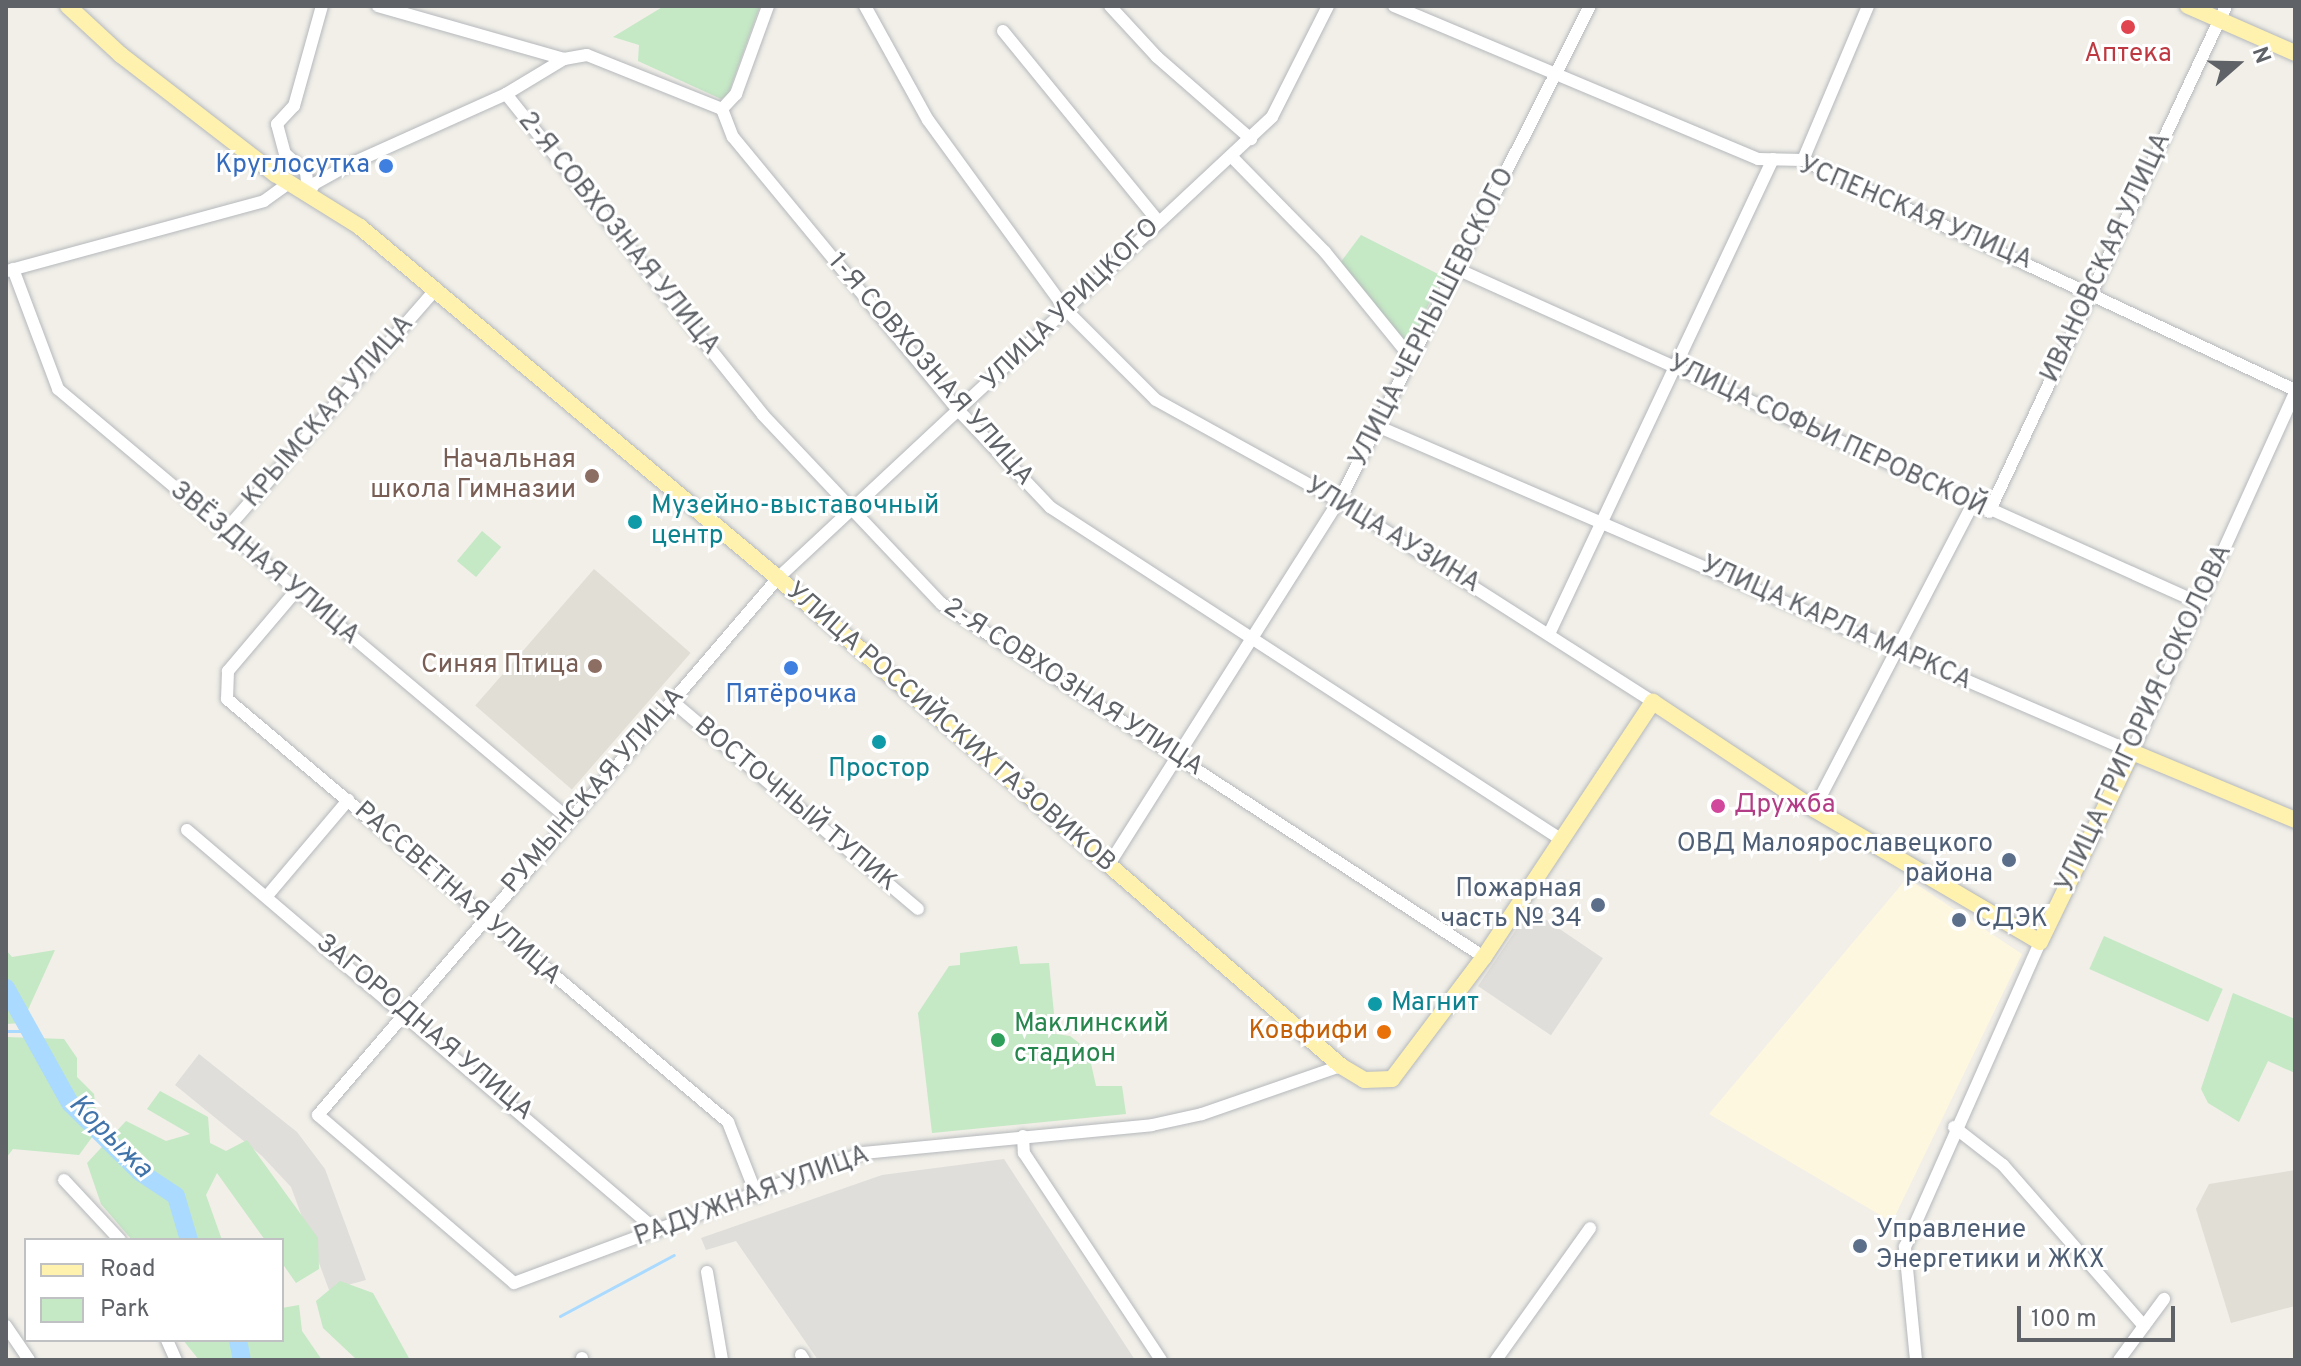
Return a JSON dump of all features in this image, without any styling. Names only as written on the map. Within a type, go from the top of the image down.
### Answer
[{"type":"main road","name":"УЛИЦА РОССИЙСКИХ ГАЗОВИКОВ","points":[[68,6],[121,55],[289,183],[360,227],[778,578],[1341,1066],[1364,1080],[1384,1082],[1392,1079],[1484,957]]},
{"type":"main road","points":[[2188,6],[2221,12],[2295,53]]},
{"type":"main road","points":[[1484,957],[1653,702]]},
{"type":"main road","name":"УЛИЦА АУЗИНА","points":[[1653,702],[1814,809],[2040,942]]},
{"type":"main road","name":"УЛИЦА КАРЛА МАРКСА","points":[[2132,752],[2295,820]]},
{"type":"main road","name":"УЛИЦА ГРИГОРИЯ СОКОЛОВА","points":[[2040,942],[2132,752]]},
{"type":"street","points":[[308,195],[306,172],[285,154],[277,124],[294,106],[322,6]]},
{"type":"street","points":[[378,6],[564,59]]},
{"type":"street","points":[[308,195],[314,184],[346,166],[506,94],[564,59],[587,55],[722,109],[736,94],[768,6]]},
{"type":"street","name":"УЛИЦА АУЗИНА","points":[[865,6],[928,120],[1066,310],[1156,400],[1339,501],[1550,632],[1653,702]]},
{"type":"street","points":[[1110,6],[1157,57],[1251,139]]},
{"type":"street","name":"УЛИЦА УРИЦКОГО","points":[[778,578],[850,509],[960,412],[1158,221],[1251,139],[1272,117],[1328,6]]},
{"type":"street","name":"УСПЕНСКАЯ УЛИЦА","points":[[1394,6],[1758,159],[1803,160],[2093,292],[2295,391]]},
{"type":"street","name":"УЛИЦА ЧЕРНЫШЕВСКОГО","points":[[1108,866],[1339,501],[1558,76],[1590,6]]},
{"type":"street","points":[[1803,160],[1868,6]]},
{"type":"street","name":"ИВАНОВСКАЯ УЛИЦА","points":[[1989,512],[2221,12]]},
{"type":"street","points":[[1003,31],[1158,221]]},
{"type":"street","name":"2-Я СОВХОЗНАЯ УЛИЦА","points":[[506,94],[763,415],[942,604],[1484,957]]},
{"type":"street","name":"1-Я СОВХОЗНАЯ УЛИЦА","points":[[722,109],[733,137],[960,412],[1050,507],[1252,634],[1562,840]]},
{"type":"street","points":[[1231,156],[1325,252],[1411,358]]},
{"type":"street","points":[[1550,632],[1773,159]]},
{"type":"street","points":[[10,270],[264,201],[289,183]]},
{"type":"street","name":"УЛИЦА СОФЬИ ПЕРОВСКОЙ","points":[[1457,269],[1989,512],[2199,603]]},
{"type":"street","name":"ЗВЁЗДНАЯ УЛИЦА","points":[[10,270],[58,389],[295,592],[570,820]]},
{"type":"street","name":"КРЫМСКАЯ УЛИЦА","points":[[224,532],[434,291]]},
{"type":"street","name":"УЛИЦА ГРИГОРИЯ СОКОЛОВА","points":[[2132,752],[2295,391]]},
{"type":"street","name":"УЛИЦА КАРЛА МАРКСА","points":[[1377,426],[2132,752]]},
{"type":"street","points":[[1814,809],[1973,504]]},
{"type":"street","name":"РУМЫНСКАЯ УЛИЦА","points":[[318,1115],[778,578]]},
{"type":"street","name":"РАССВЕТНАЯ УЛИЦА","points":[[295,592],[228,671],[227,699],[483,919],[728,1122],[757,1196]]},
{"type":"street","name":"ВОСТОЧНЫЙ ТУПИК","points":[[672,701],[918,909]]},
{"type":"street","points":[[267,896],[348,800]]},
{"type":"street","name":"ЗАГОРОДНАЯ УЛИЦА","points":[[187,830],[657,1231]]},
{"type":"street","name":"УЛИЦА ГРИГОРИЯ СОКОЛОВА","points":[[1916,1360],[1905,1247],[1954,1127],[2040,942]]},
{"type":"street","name":"РАДУЖНАЯ УЛИЦА","points":[[318,1115],[514,1283],[757,1196],[863,1153],[1152,1125],[1202,1114],[1341,1066]]},
{"type":"street","points":[[1954,1127],[2003,1165],[2144,1326]]},
{"type":"street","points":[[1023,1136],[1024,1153],[1161,1360]]},
{"type":"street","points":[[64,1180],[118,1238]]},
{"type":"street","points":[[1496,1360],[1590,1228]]},
{"type":"street","points":[[707,1272],[722,1360]]},
{"type":"street","points":[[2119,1360],[2164,1299]]},
{"type":"street","points":[[6,1326],[29,1360]]},
{"type":"shaded area","name":"Синяя Птица","points":[[594,569],[691,653],[572,790],[475,706]]},
{"type":"shaded area","points":[[1907,878],[2022,954],[1892,1222],[1709,1114]]},
{"type":"shaded area","points":[[1530,909],[1603,958],[1551,1035],[1478,986]]},
{"type":"shaded area","points":[[199,1054],[297,1132],[325,1169],[366,1280],[329,1290],[291,1187],[262,1156],[175,1085]]},
{"type":"shaded area","points":[[1004,1159],[1135,1360],[818,1360],[736,1241],[706,1250],[701,1238],[882,1175]]},
{"type":"shaded area","points":[[2295,1170],[2295,1306],[2231,1323],[2196,1209],[2209,1184]]},
{"type":"green space","points":[[664,6],[760,6],[728,95],[721,99],[638,61],[639,45],[613,37]]},
{"type":"green space","points":[[1361,235],[1442,276],[1409,346],[1340,263]]},
{"type":"green space","points":[[482,531],[501,547],[476,577],[457,561]]},
{"type":"green space","points":[[2104,936],[2223,989],[2208,1022],[2089,969]]},
{"type":"green space","name":"Маклинский стадион","points":[[1017,946],[1020,964],[1049,963],[1056,1034],[1070,1036],[1088,1050],[1096,1086],[1122,1086],[1126,1114],[932,1133],[918,1013],[949,966],[960,965],[960,953]]},
{"type":"green space","points":[[6,950],[12,957],[55,950],[22,1023],[6,1024]]},
{"type":"green space","points":[[2233,993],[2295,1019],[2295,1073],[2268,1061],[2239,1122],[2208,1103],[2201,1089]]},
{"type":"green space","points":[[6,1037],[64,1039],[77,1058],[77,1077],[94,1094],[98,1129],[79,1155],[13,1149],[6,1158]]},
{"type":"green space","points":[[160,1091],[208,1117],[210,1143],[226,1151],[247,1140],[318,1238],[319,1269],[296,1283],[284,1266],[284,1238],[264,1238],[217,1173],[206,1195],[221,1238],[130,1238],[101,1204],[87,1163],[126,1121],[166,1141],[190,1134],[147,1109]]},
{"type":"green space","points":[[340,1281],[373,1293],[410,1360],[357,1360],[323,1328],[316,1301]]},
{"type":"green space","points":[[299,1305],[302,1331],[322,1360],[199,1360],[185,1342],[284,1342],[284,1308]]},
{"type":"waterway","name":"Корыжа","points":[[6,988],[70,1103],[140,1172],[176,1196],[188,1238]]},
{"type":"waterway","points":[[6,1031],[29,1031]]},
{"type":"waterway","points":[[560,1316],[674,1255]]},
{"type":"waterway","name":"Корыжа","points":[[238,1342],[242,1360]]},
{"type":"place","name":"Аптека","points":[[2128,27]]},
{"type":"place","name":"Круглосутка","points":[[386,166]]},
{"type":"place","name":"Начальная школа Гимназии","points":[[592,476]]},
{"type":"place","name":"Музейно-выставочный центр","points":[[635,522]]},
{"type":"place","name":"Синяя Птица","points":[[595,666]]},
{"type":"place","name":"Пятёрочка","points":[[791,668]]},
{"type":"place","name":"Простор","points":[[879,742]]},
{"type":"place","name":"Дружба","points":[[1718,806]]},
{"type":"place","name":"ОВД Малоярославецкого района","points":[[2009,860]]},
{"type":"place","name":"Пожарная часть № 34","points":[[1598,905]]},
{"type":"place","name":"СДЭК","points":[[1959,920]]},
{"type":"place","name":"Магнит","points":[[1375,1004]]},
{"type":"place","name":"Ковфифи","points":[[1384,1032]]},
{"type":"place","name":"Маклинский стадион","points":[[998,1040]]},
{"type":"place","name":"Управление Энергетики и ЖКХ","points":[[1860,1246]]}]
